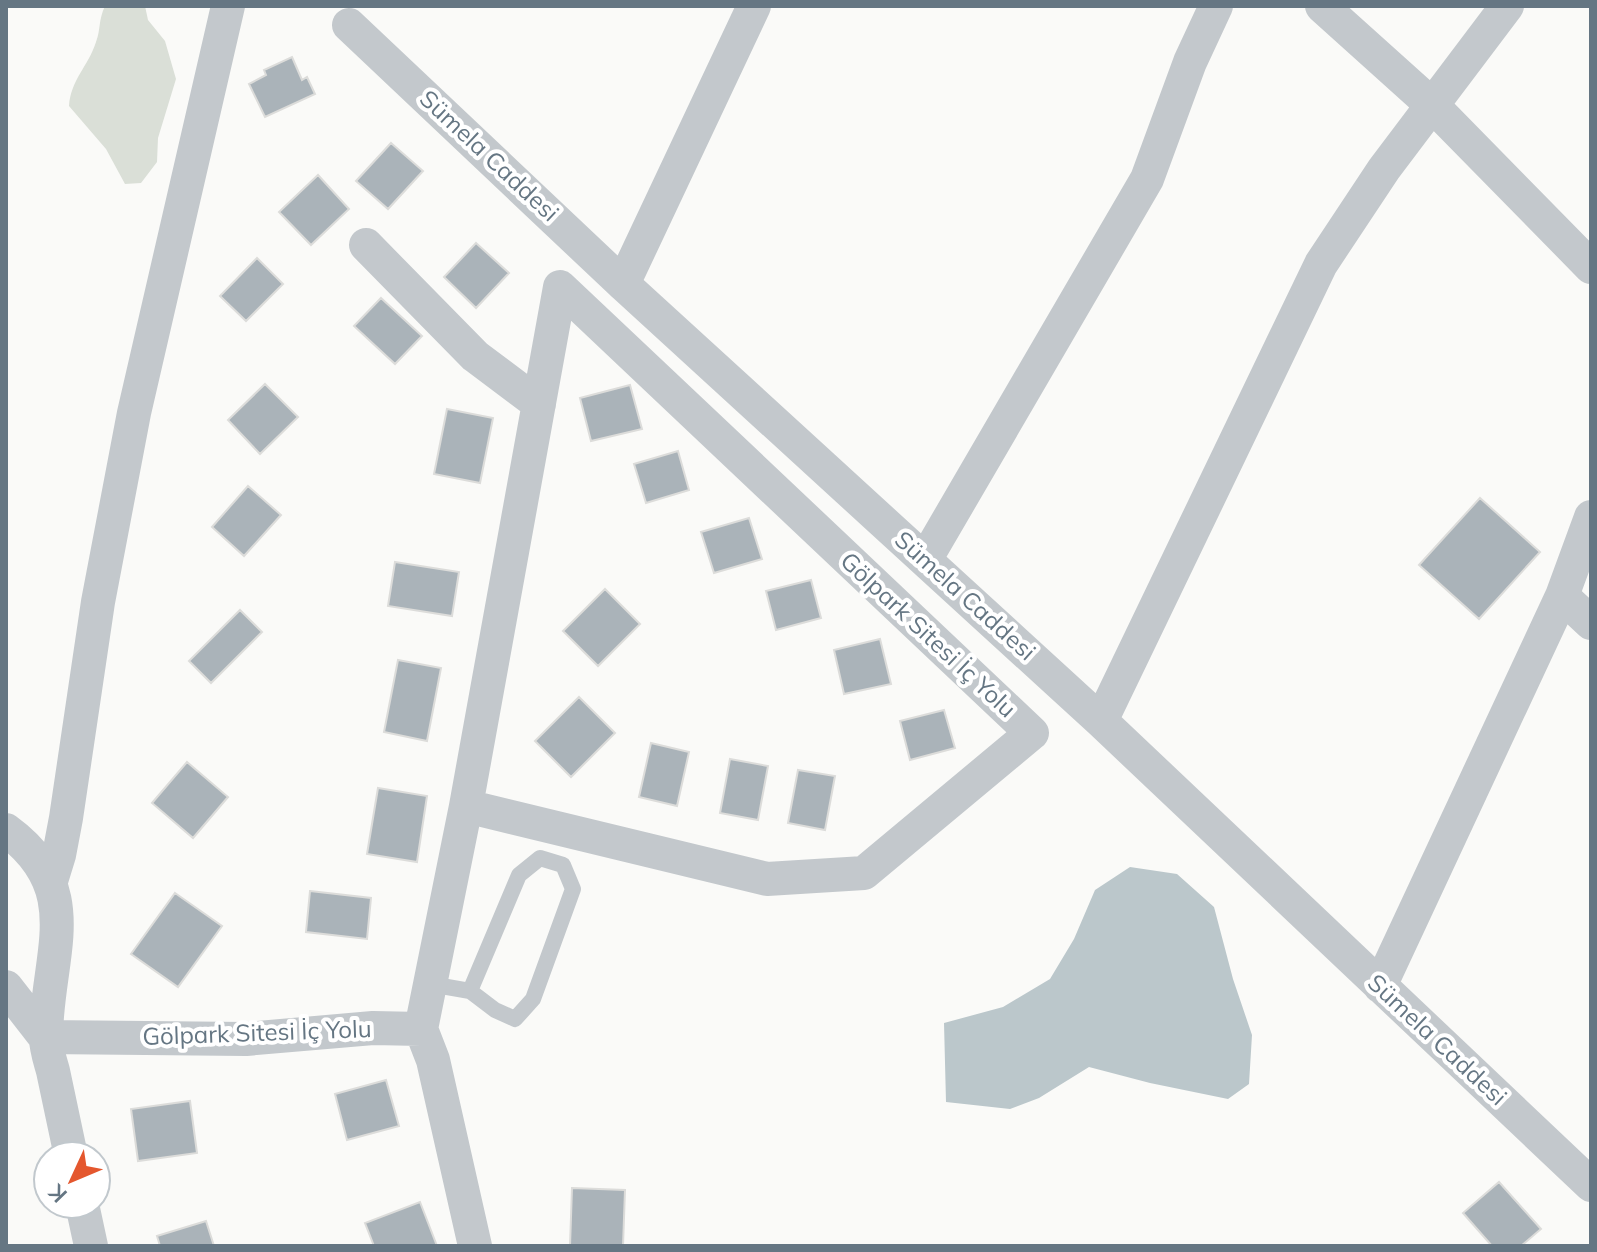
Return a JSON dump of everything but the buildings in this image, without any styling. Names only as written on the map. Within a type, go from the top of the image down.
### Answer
[{"type":"street","points":[[51,881],[61,843],[98,602],[134,413],[228,6]]},
{"type":"street","points":[[623,284],[754,6]]},
{"type":"street","points":[[925,560],[1147,179],[1190,62],[1216,6]]},
{"type":"street","points":[[1322,6],[1432,105],[1591,267]]},
{"type":"street","points":[[1101,721],[1321,264],[1384,169],[1507,6]]},
{"type":"street","name":"Sümela Caddesi","points":[[353,15],[623,284],[1101,721],[1591,1185]]},
{"type":"street","points":[[366,245],[475,356],[539,404]]},
{"type":"street","name":"Gölpark Sitesi İç Yolu","points":[[45,1037],[246,1039],[373,1028],[421,1029],[466,806],[560,287],[1032,733],[864,873],[767,879],[466,806]]},
{"type":"street","points":[[1380,986],[1562,596],[1591,517]]},
{"type":"street","points":[[1562,596],[1591,623]]},
{"type":"street","points":[[6,830],[34,856],[51,881],[56,902],[57,928],[45,1037],[68,1140]]},
{"type":"street","points":[[6,987],[45,1037]]},
{"type":"street","points":[[421,1029],[433,1060],[475,1246]]},
{"type":"street","points":[[85,1220],[91,1246]]},
{"type":"lane","points":[[430,984],[470,991],[495,1010],[515,1019],[533,999],[573,889],[563,865],[540,858],[519,875],[470,991]]},
{"type":"shaded area","points":[[105,6],[145,6],[148,20],[165,41],[176,79],[158,138],[157,162],[141,183],[125,184],[106,149],[69,106],[76,80],[96,42]]},
{"type":"shaded area","points":[[1130,867],[1177,874],[1214,907],[1252,1035],[1249,1084],[1228,1099],[1089,1067],[1039,1098],[1010,1109],[946,1102],[944,1023],[1003,1007],[1050,979],[1074,939],[1095,890]]}]
